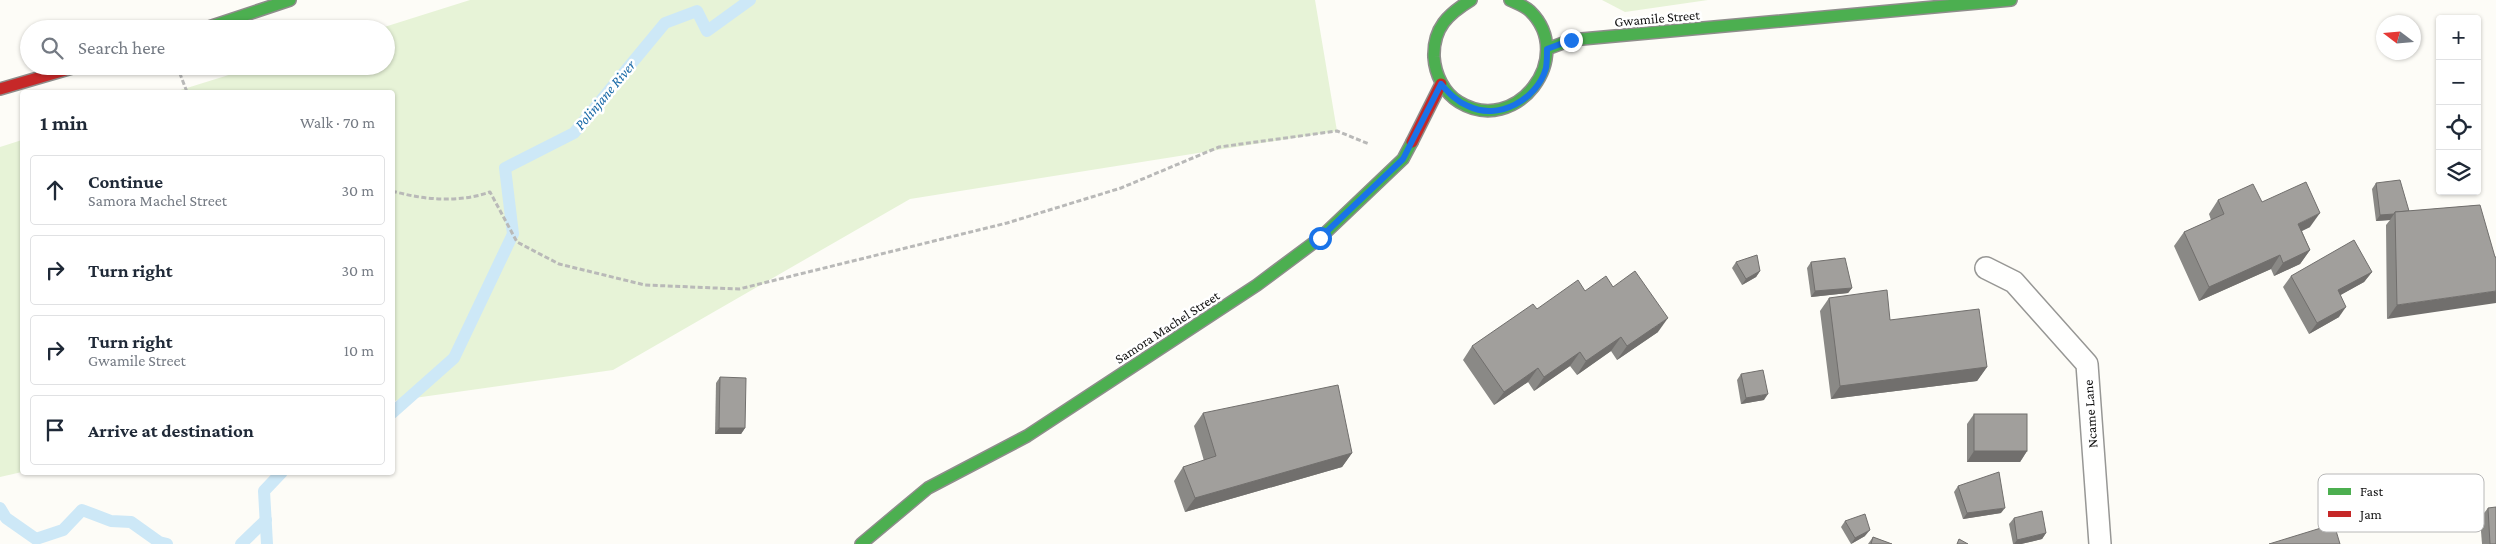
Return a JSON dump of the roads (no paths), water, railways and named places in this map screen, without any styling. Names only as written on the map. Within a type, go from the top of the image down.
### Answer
[{"type":"street","points":[[230,20],[290,0]]},
{"type":"street","points":[[1471,0],[1445,12],[1433,48],[1434,67],[1441,84],[1453,97],[1469,107],[1488,111],[1507,108],[1524,99],[1537,86],[1546,68],[1547,49],[1543,30],[1532,14],[1517,2],[1510,0]]},
{"type":"street","name":"Gwamile Street","points":[[1547,49],[1571,40],[2011,0]]},
{"type":"street","points":[[0,89],[48,75]]},
{"type":"street","name":"Samora Machel Street","points":[[861,544],[928,488],[1027,436],[1257,285],[1320,238],[1403,159],[1441,84]]},
{"type":"lane","name":"Ncame Lane","points":[[1986,268],[2014,282],[2087,364],[2100,544]]},
{"type":"waterway","name":"Polinjane River","points":[[395,410],[454,358],[513,234],[505,168],[574,133],[665,23],[697,11],[707,31],[750,0]]},
{"type":"waterway","name":"Polinjane River","points":[[267,544],[264,491],[279,475]]},
{"type":"waterway","points":[[0,508],[6,518],[36,539],[63,530],[82,510],[111,521],[131,522],[159,542],[167,544]]},
{"type":"waterway","points":[[241,544],[266,520]]}]
